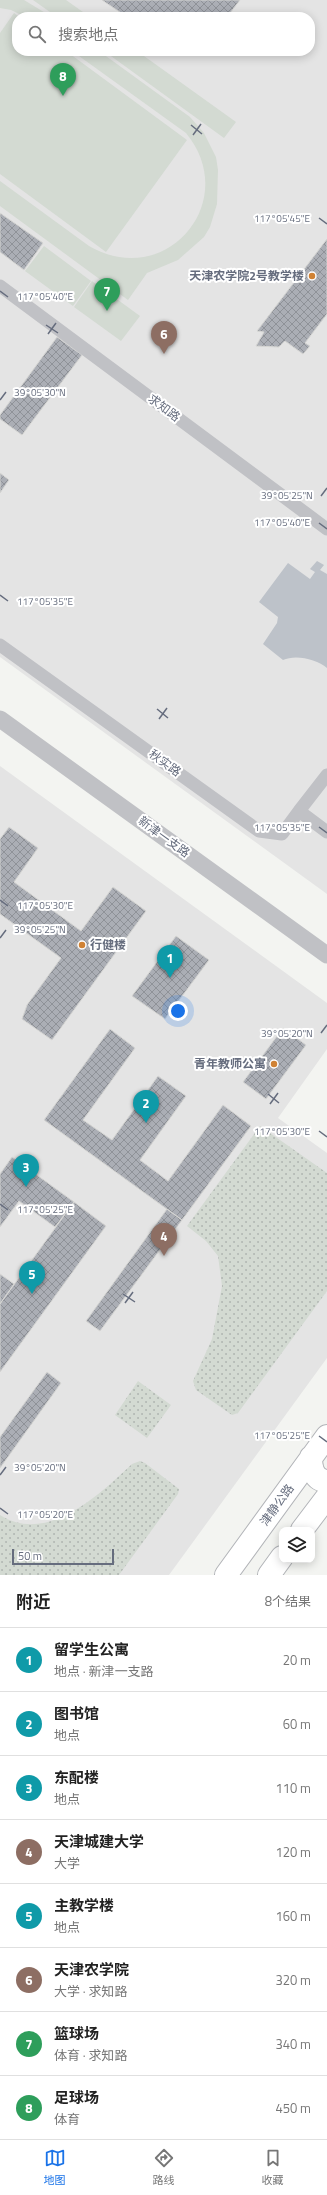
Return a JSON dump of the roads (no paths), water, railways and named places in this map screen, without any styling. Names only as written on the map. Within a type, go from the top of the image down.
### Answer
[{"type":"highway","name":"津静公路","points":[[226,1575],[327,1436]]},
{"type":"highway","points":[[311,1457],[314,1473],[320,1480],[327,1481]]},
{"type":"highway","points":[[304,1527],[327,1496]]},
{"type":"highway","points":[[270,1575],[279,1562]]},
{"type":"street","name":"求知路","points":[[0,286],[327,529]]},
{"type":"street","name":"秋实路","points":[[0,645],[259,831],[282,834],[299,811]]},
{"type":"street","name":"新津一支路","points":[[0,719],[327,954]]},
{"type":"street","points":[[327,775],[299,811],[327,832]]},
{"type":"place","name":"足球场","points":[[63,96]]},
{"type":"place","name":"天津农学院2号教学楼","points":[[312,276]]},
{"type":"place","name":"篮球场","points":[[107,311]]},
{"type":"place","name":"天津农学院","points":[[164,354]]},
{"type":"place","name":"行健楼","points":[[82,945]]},
{"type":"place","name":"留学生公寓","points":[[170,978]]},
{"type":"place","name":"青年教师公寓","points":[[274,1064]]},
{"type":"place","name":"图书馆","points":[[146,1123]]},
{"type":"place","name":"东配楼","points":[[26,1187]]},
{"type":"place","name":"天津城建大学","points":[[164,1256]]},
{"type":"place","name":"主教学楼","points":[[32,1294]]}]
